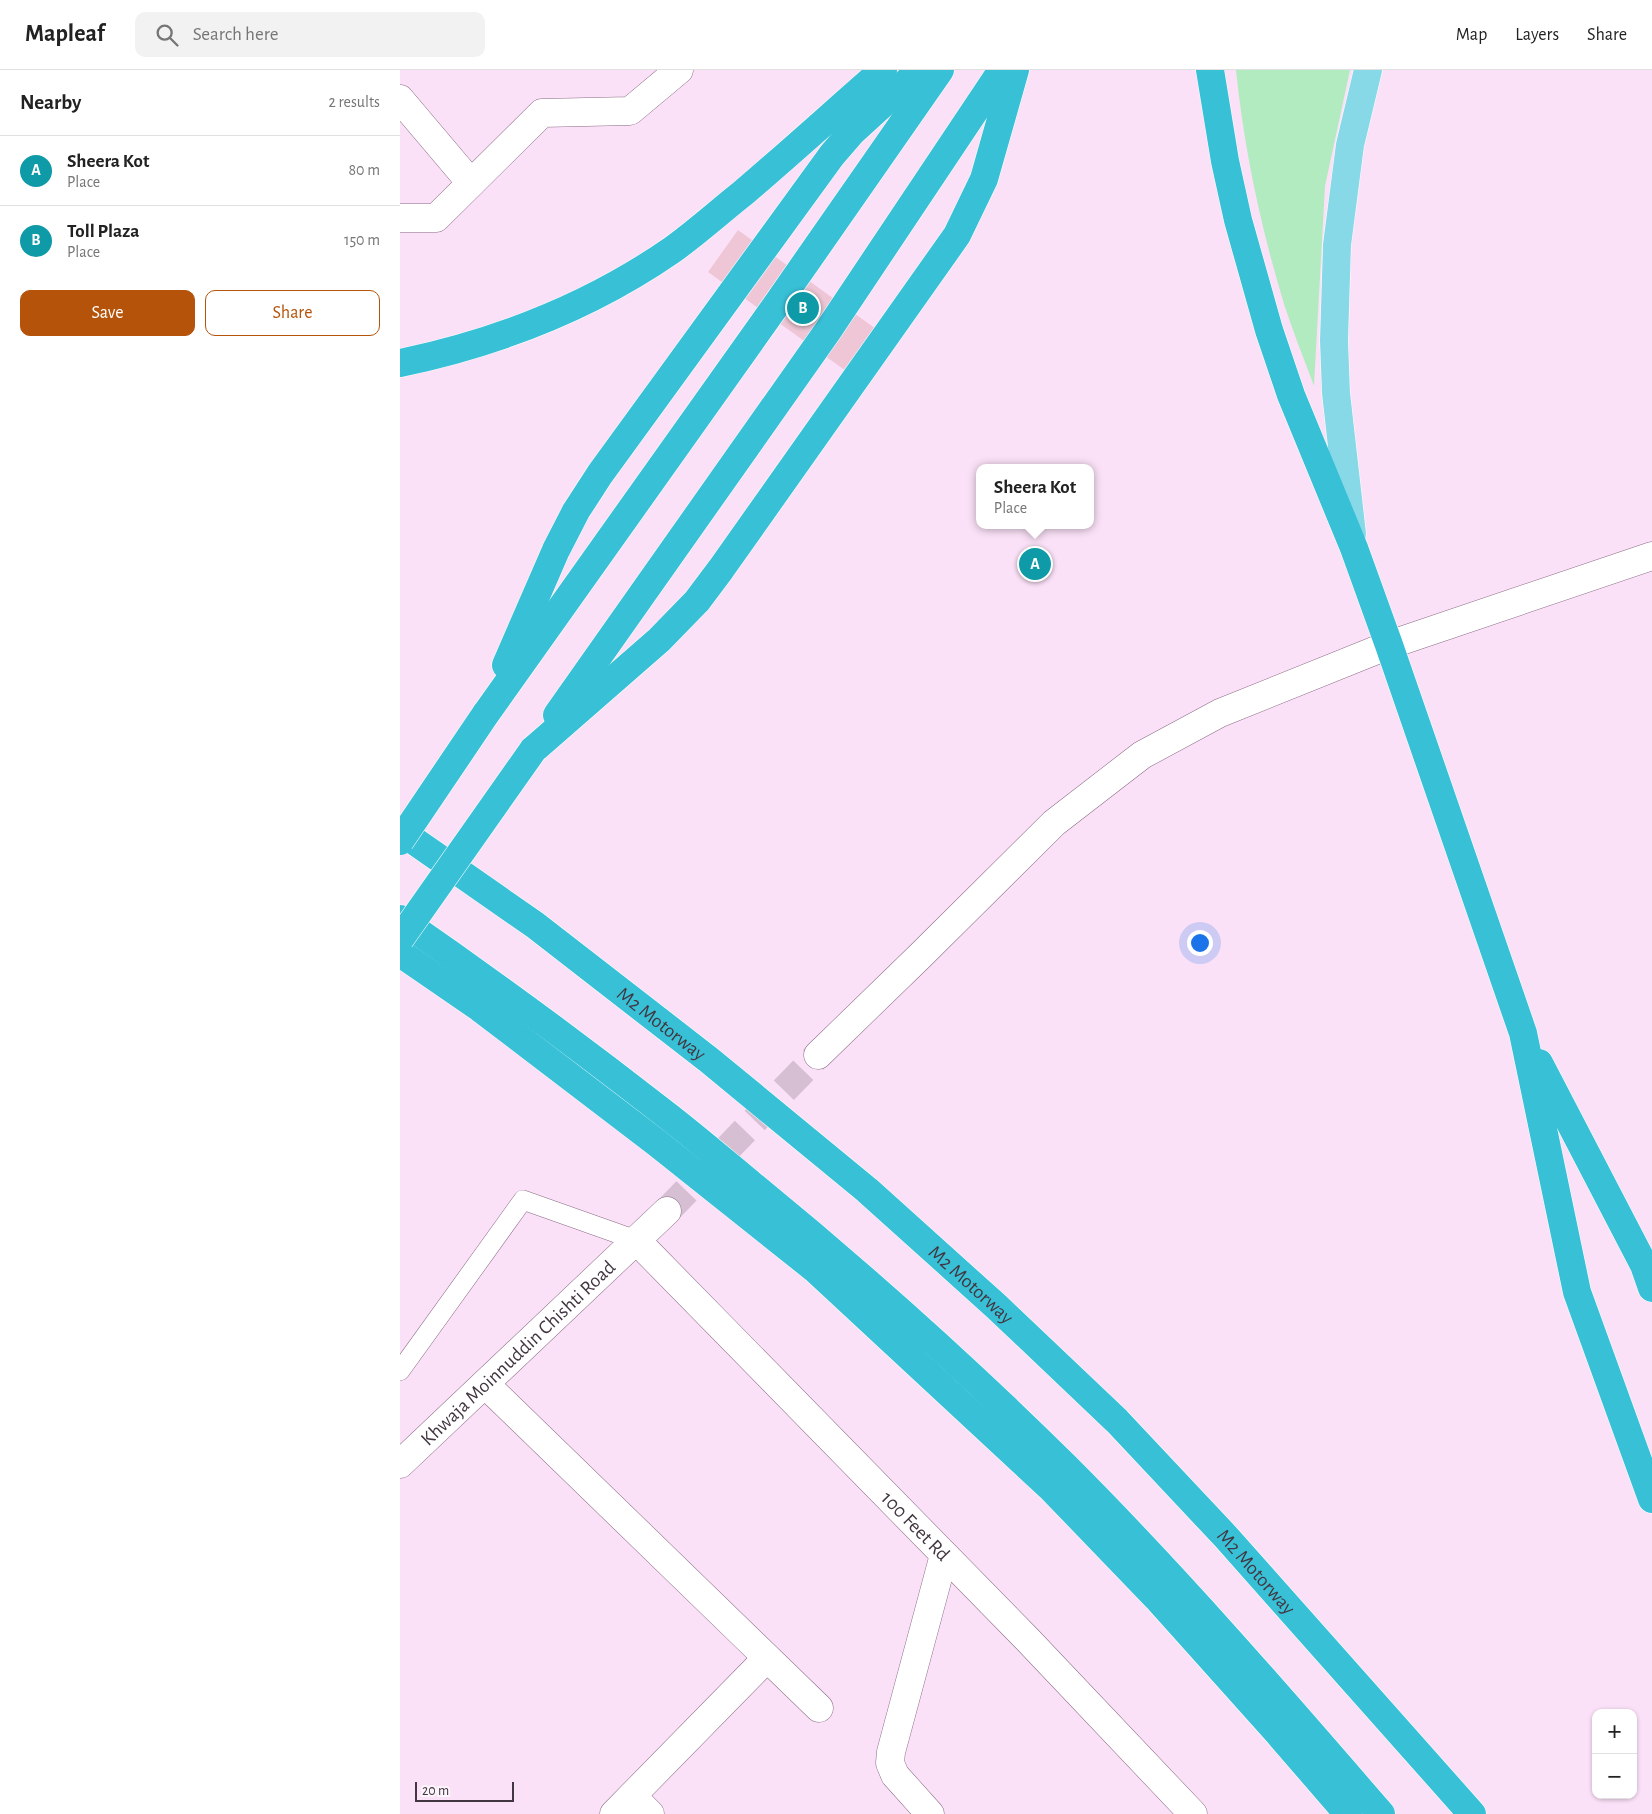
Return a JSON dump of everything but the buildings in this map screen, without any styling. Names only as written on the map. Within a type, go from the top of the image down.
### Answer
[{"type":"highway","points":[[400,363],[443,354],[522,328],[575,304],[638,271],[704,226],[883,70]]},
{"type":"highway","points":[[485,715],[556,550],[576,511],[600,474],[832,155],[851,133],[920,70]]},
{"type":"highway","points":[[400,841],[485,715],[778,304],[940,70]]},
{"type":"highway","points":[[400,939],[827,332],[1002,70]]},
{"type":"highway","points":[[533,750],[659,640],[697,601],[721,570],[957,235],[984,179],[1015,70]]},
{"type":"highway","points":[[1210,70],[1229,181],[1238,220],[1270,330],[1294,403],[1354,548],[1389,645],[1523,1033],[1578,1292],[1652,1499]]},
{"type":"highway","name":"M2 Motorway","points":[[400,831],[535,925],[709,1060],[867,1190],[997,1307],[1117,1421],[1226,1537],[1472,1814]]},
{"type":"highway","points":[[400,919],[495,985],[667,1115],[826,1245],[953,1359],[1067,1468],[1174,1581],[1294,1713],[1381,1814]]},
{"type":"highway","points":[[400,953],[480,1008],[657,1143],[815,1268],[1058,1496],[1158,1598],[1348,1814]]},
{"type":"highway","points":[[1523,1033],[1644,1265],[1652,1288]]},
{"type":"main road","points":[[1354,548],[1336,393],[1334,341],[1337,245],[1350,144],[1368,70]]},
{"type":"street","points":[[400,218],[436,218],[542,113],[630,111],[679,70]]},
{"type":"street","points":[[400,99],[472,183]]},
{"type":"street","points":[[818,1055],[927,950],[1054,823],[1142,755],[1220,713],[1389,645],[1652,556]]},
{"type":"street","name":"Khwaja Moinnuddin Chishti Road","points":[[400,1464],[667,1211]]},
{"type":"street","name":"100 Feet Rd","points":[[636,1240],[1028,1640],[1193,1814]]},
{"type":"street","points":[[485,1384],[819,1708]]},
{"type":"street","points":[[930,1814],[895,1775],[890,1763],[891,1752],[944,1555]]},
{"type":"street","points":[[632,1808],[767,1658]]},
{"type":"lane","points":[[400,1371],[523,1200],[636,1240]]},
{"type":"green space","points":[[1236,70],[1350,70],[1325,186],[1314,386],[1284,304],[1268,246],[1254,188],[1239,100]]},
{"type":"tunnel","points":[[667,1211],[818,1055]]},
{"type":"place","name":"Toll Plaza","points":[[803,308]]},
{"type":"place","name":"Sheera Kot","points":[[1035,564]]}]
